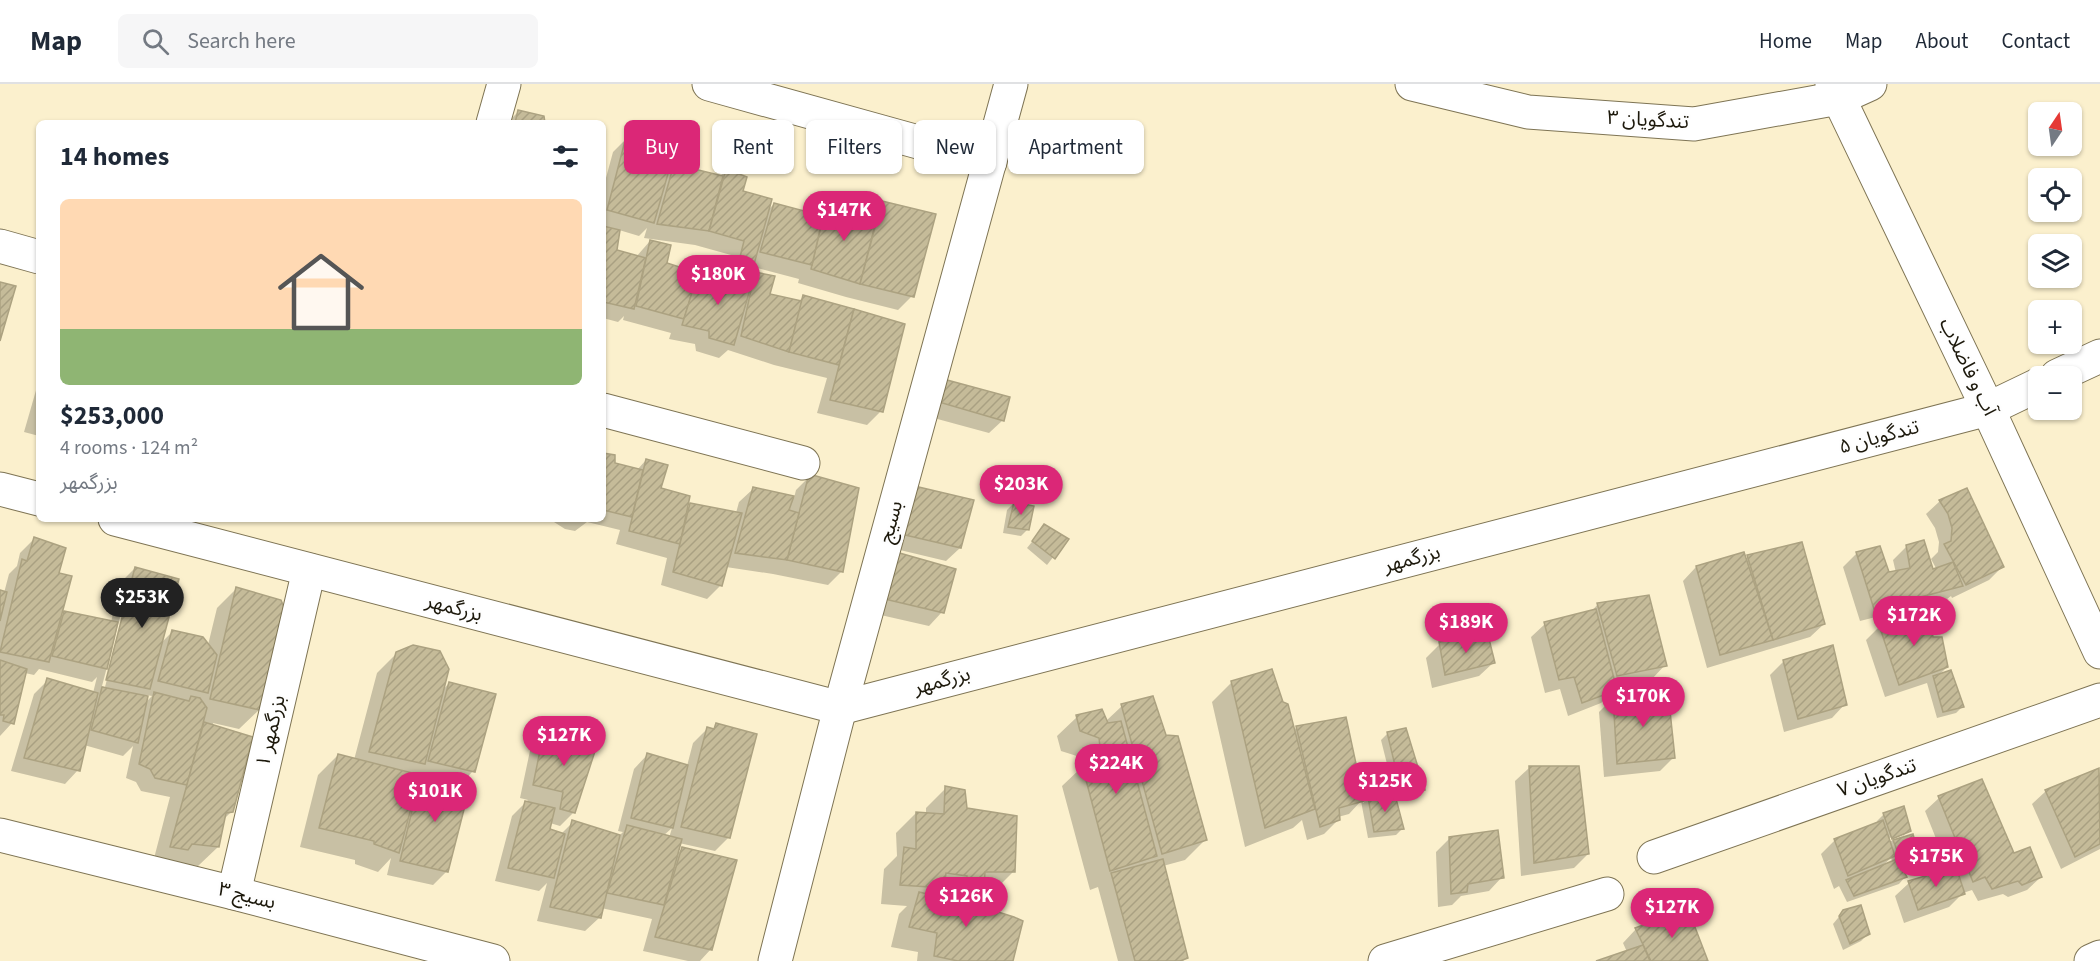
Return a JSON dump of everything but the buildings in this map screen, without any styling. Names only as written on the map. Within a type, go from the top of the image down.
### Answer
[{"type":"street","points":[[494,120],[504,84]]},
{"type":"street","points":[[709,84],[914,141]]},
{"type":"street","name":"بسیج","points":[[996,140],[1011,84]]},
{"type":"street","name":"تندگویان ۳","points":[[1412,84],[1528,112],[1694,124],[1870,84]]},
{"type":"street","name":"آب و فاضلاب","points":[[1836,91],[1988,409],[2100,652]]},
{"type":"street","name":"بسیج","points":[[775,961],[840,708],[987,174]]},
{"type":"street","points":[[0,246],[36,256]]},
{"type":"street","points":[[2078,366],[2100,356]]},
{"type":"street","name":"تندگویان ۵","points":[[1769,466],[1988,409],[2028,390]]},
{"type":"street","points":[[606,411],[803,463]]},
{"type":"street","name":"بزرگمهر","points":[[126,522],[840,708],[1769,466]]},
{"type":"street","points":[[0,489],[36,498]]},
{"type":"street","name":"بزرگمهر ۱","points":[[234,892],[309,570]]},
{"type":"street","name":"تندگویان ۷","points":[[1654,857],[2100,700]]},
{"type":"street","name":"بسیج ۳","points":[[0,835],[234,892],[493,961]]},
{"type":"street","points":[[1385,961],[1607,894]]},
{"type":"street","points":[[2091,961],[2100,957]]}]
